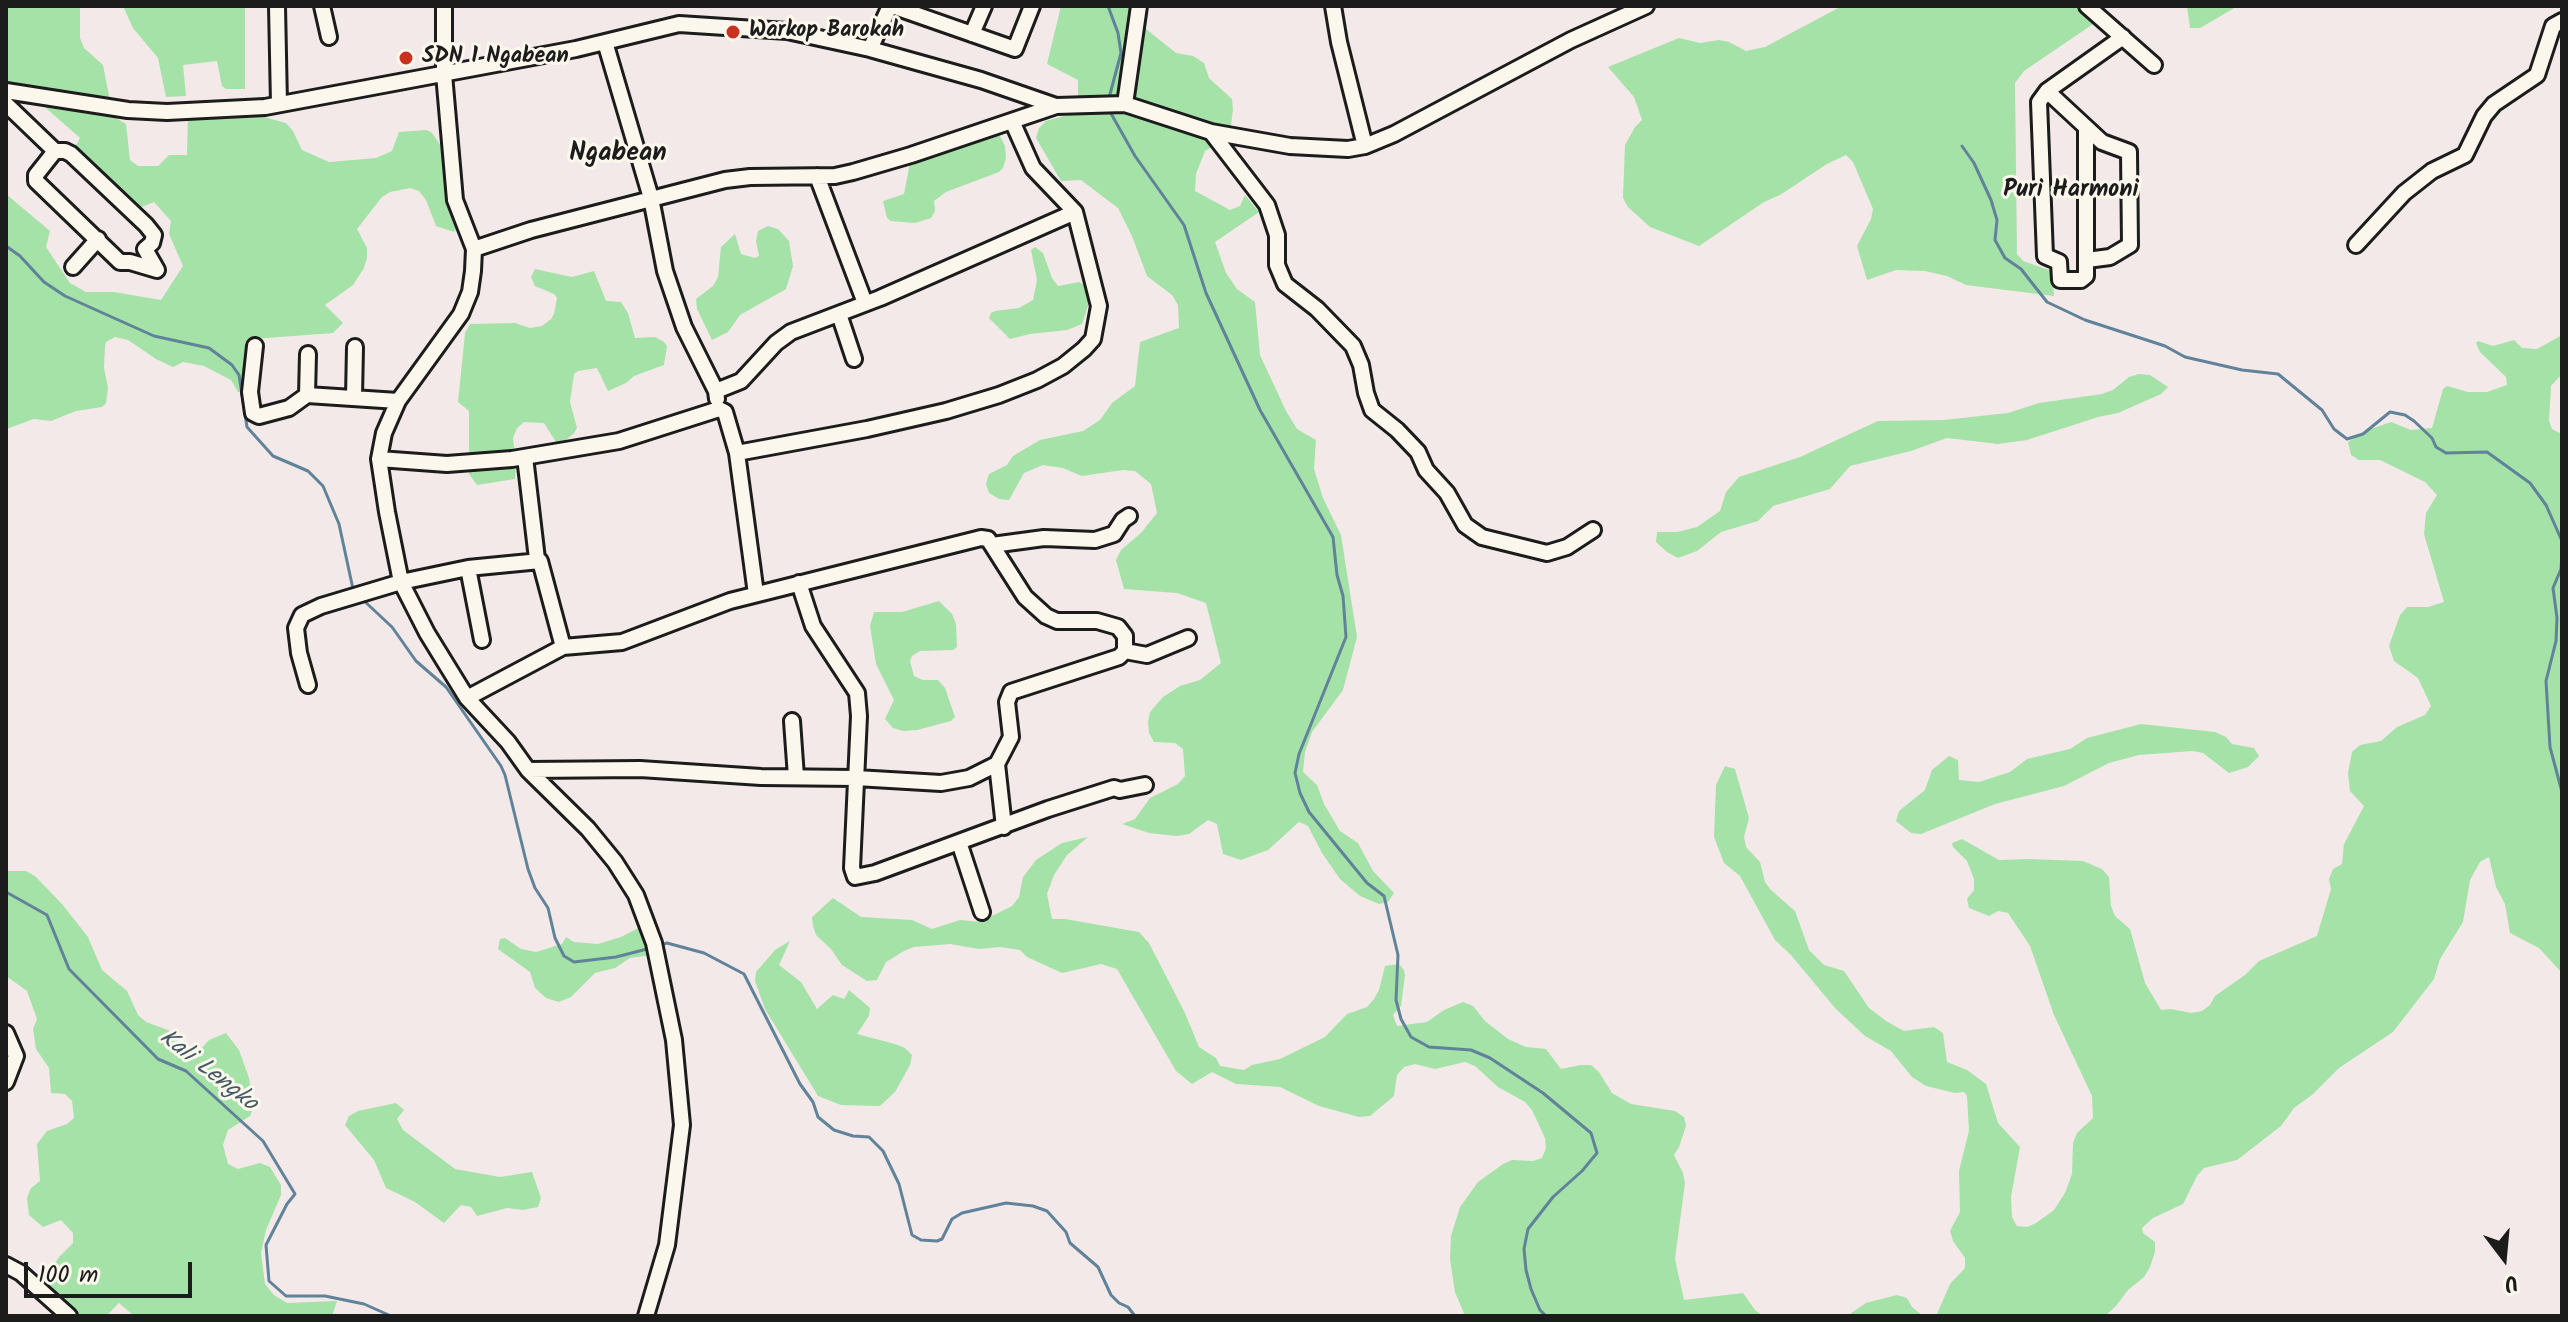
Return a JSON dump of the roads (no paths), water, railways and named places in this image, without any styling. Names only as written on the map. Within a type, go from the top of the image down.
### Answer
[{"type":"street","points":[[277,6],[279,104]]},
{"type":"street","points":[[322,6],[329,37]]},
{"type":"street","points":[[444,6],[444,74],[455,200],[474,249],[470,292],[461,314],[398,401],[384,433],[379,459],[401,582],[427,633],[475,693],[528,770],[588,829],[615,862],[636,895],[655,947],[674,1040],[682,1125],[667,1245],[646,1316]]},
{"type":"street","points":[[870,49],[891,6],[936,13],[972,34],[1015,49],[1032,6]]},
{"type":"street","points":[[972,34],[984,6]]},
{"type":"street","points":[[1113,105],[1139,6]]},
{"type":"street","points":[[1333,6],[1365,146]]},
{"type":"street","points":[[474,249],[531,230],[738,178],[835,176],[853,172],[1056,106],[1113,105],[1211,132],[1290,146],[1330,149],[1365,146],[1394,134],[1571,40],[1646,6]]},
{"type":"street","points":[[2087,6],[2154,65]]},
{"type":"street","points":[[2356,245],[2404,193],[2432,171],[2465,155],[2484,116],[2494,104],[2537,75],[2553,26],[2562,21]]},
{"type":"street","points":[[6,91],[128,110],[167,112],[279,104],[605,42],[679,24],[787,31],[870,49],[981,80],[1056,106]]},
{"type":"street","points":[[2086,129],[2085,278],[2060,280],[2059,262],[2045,256],[2039,102],[2047,91],[2123,37]]},
{"type":"street","points":[[605,42],[651,198],[665,271],[680,316],[716,391],[719,409]]},
{"type":"street","points":[[2047,91],[2106,145],[2129,152],[2130,240],[2127,249],[2110,257],[2087,260]]},
{"type":"street","points":[[6,104],[55,151],[71,154],[154,235],[152,243],[130,262]]},
{"type":"street","points":[[737,453],[867,429],[999,395],[1063,366],[1093,339],[1099,306],[1075,212],[1033,168],[1012,121]]},
{"type":"street","points":[[1211,132],[1273,217],[1277,235],[1277,265],[1285,284],[1317,309],[1353,346],[1372,410],[1418,452],[1426,470],[1447,493],[1465,525],[1482,537],[1547,553],[1567,547],[1593,530]]},
{"type":"street","points":[[55,151],[36,175],[36,181],[120,262],[157,270],[145,249]]},
{"type":"street","points":[[817,176],[865,303]]},
{"type":"street","points":[[716,391],[741,381],[785,335],[880,298],[1075,212]]},
{"type":"street","points":[[73,267],[98,239]]},
{"type":"street","points":[[839,314],[854,359]]},
{"type":"street","points":[[255,346],[250,392],[253,413],[259,416],[289,408],[307,395],[398,401]]},
{"type":"street","points":[[354,397],[355,347]]},
{"type":"street","points":[[307,395],[308,354]]},
{"type":"street","points":[[379,459],[447,464],[525,457],[619,441],[719,409],[725,412],[737,453],[756,594]]},
{"type":"street","points":[[525,457],[537,559],[542,563],[563,647]]},
{"type":"street","points":[[992,545],[1044,538],[1095,540],[1114,534],[1129,516]]},
{"type":"street","points":[[475,693],[563,647],[622,642],[730,601],[981,538],[988,539],[1025,597],[1046,616],[1065,622],[1097,621],[1118,627],[1125,636],[1125,651],[1119,657],[1011,692],[1007,702],[1011,737],[997,764],[1004,827]]},
{"type":"street","points":[[308,685],[296,628],[298,620],[308,611],[401,582],[468,568],[537,559]]},
{"type":"street","points":[[468,568],[482,640]]},
{"type":"street","points":[[799,583],[813,626],[857,693],[859,716],[852,868],[855,877],[875,873],[1048,809],[1102,792],[1145,785]]},
{"type":"street","points":[[1125,651],[1147,655],[1188,638]]},
{"type":"street","points":[[792,721],[796,777]]},
{"type":"street","points":[[528,770],[640,769],[941,783],[969,778],[997,764]]},
{"type":"street","points":[[959,842],[982,912]]},
{"type":"street","points":[[6,1033],[16,1056],[6,1082]]},
{"type":"street","points":[[6,1265],[21,1273],[69,1316]]},
{"type":"waterway","points":[[1108,6],[1118,33],[1121,53],[1109,98]]},
{"type":"waterway","points":[[1109,110],[1135,156],[1184,225],[1206,293],[1260,410],[1333,537],[1346,637],[1299,754],[1295,773],[1309,812],[1367,883],[1384,896],[1398,955],[1396,1000],[1401,1019],[1411,1037],[1429,1047],[1471,1050],[1490,1058],[1543,1093],[1591,1133],[1597,1153],[1553,1197],[1528,1229],[1524,1249],[1526,1270],[1540,1310],[1546,1316]]},
{"type":"waterway","points":[[1962,146],[1974,163],[1991,200],[1997,220],[1995,240],[2005,258],[2021,269],[2047,302],[2085,320],[2165,346],[2185,357],[2242,370],[2278,374],[2322,410],[2334,429],[2347,439],[2363,434],[2390,412],[2405,415],[2414,421],[2432,438],[2436,447],[2446,453],[2487,452],[2530,483],[2546,505],[2562,541]]},
{"type":"waterway","points":[[6,246],[44,282],[65,296],[154,336],[209,348],[232,365],[239,375],[247,427],[273,456],[308,471],[323,486],[339,524],[353,589]]},
{"type":"waterway","points":[[2562,554],[2561,569],[2553,588],[2556,641],[2546,681],[2550,747],[2562,792]]},
{"type":"waterway","points":[[361,598],[392,627],[416,661],[446,687],[501,766],[528,869],[535,888],[548,908],[555,938],[564,956],[574,962],[616,957],[651,948]]},
{"type":"waterway","name":"Kali Lengko","points":[[6,892],[47,915],[69,969],[158,1059],[186,1071],[263,1141],[295,1194],[266,1245],[269,1281],[286,1296],[325,1296],[364,1304],[391,1316]]},
{"type":"waterway","points":[[658,946],[667,943],[704,953],[744,974],[800,1084],[813,1102],[818,1117],[834,1130],[869,1137],[883,1151],[899,1184],[912,1235],[921,1240],[937,1241],[942,1239],[952,1219],[962,1213],[1006,1203],[1047,1211],[1066,1232],[1070,1243],[1098,1267],[1111,1295],[1135,1316]]},
{"type":"place","name":"Warkop Barokah","points":[[733,32]]},
{"type":"place","name":"SDN 1 Ngabean","points":[[406,58]]},
{"type":"district","name":"Ngabean","points":[[618,156]]},
{"type":"district","name":"Puri Harmoni","points":[[2071,192]]}]
